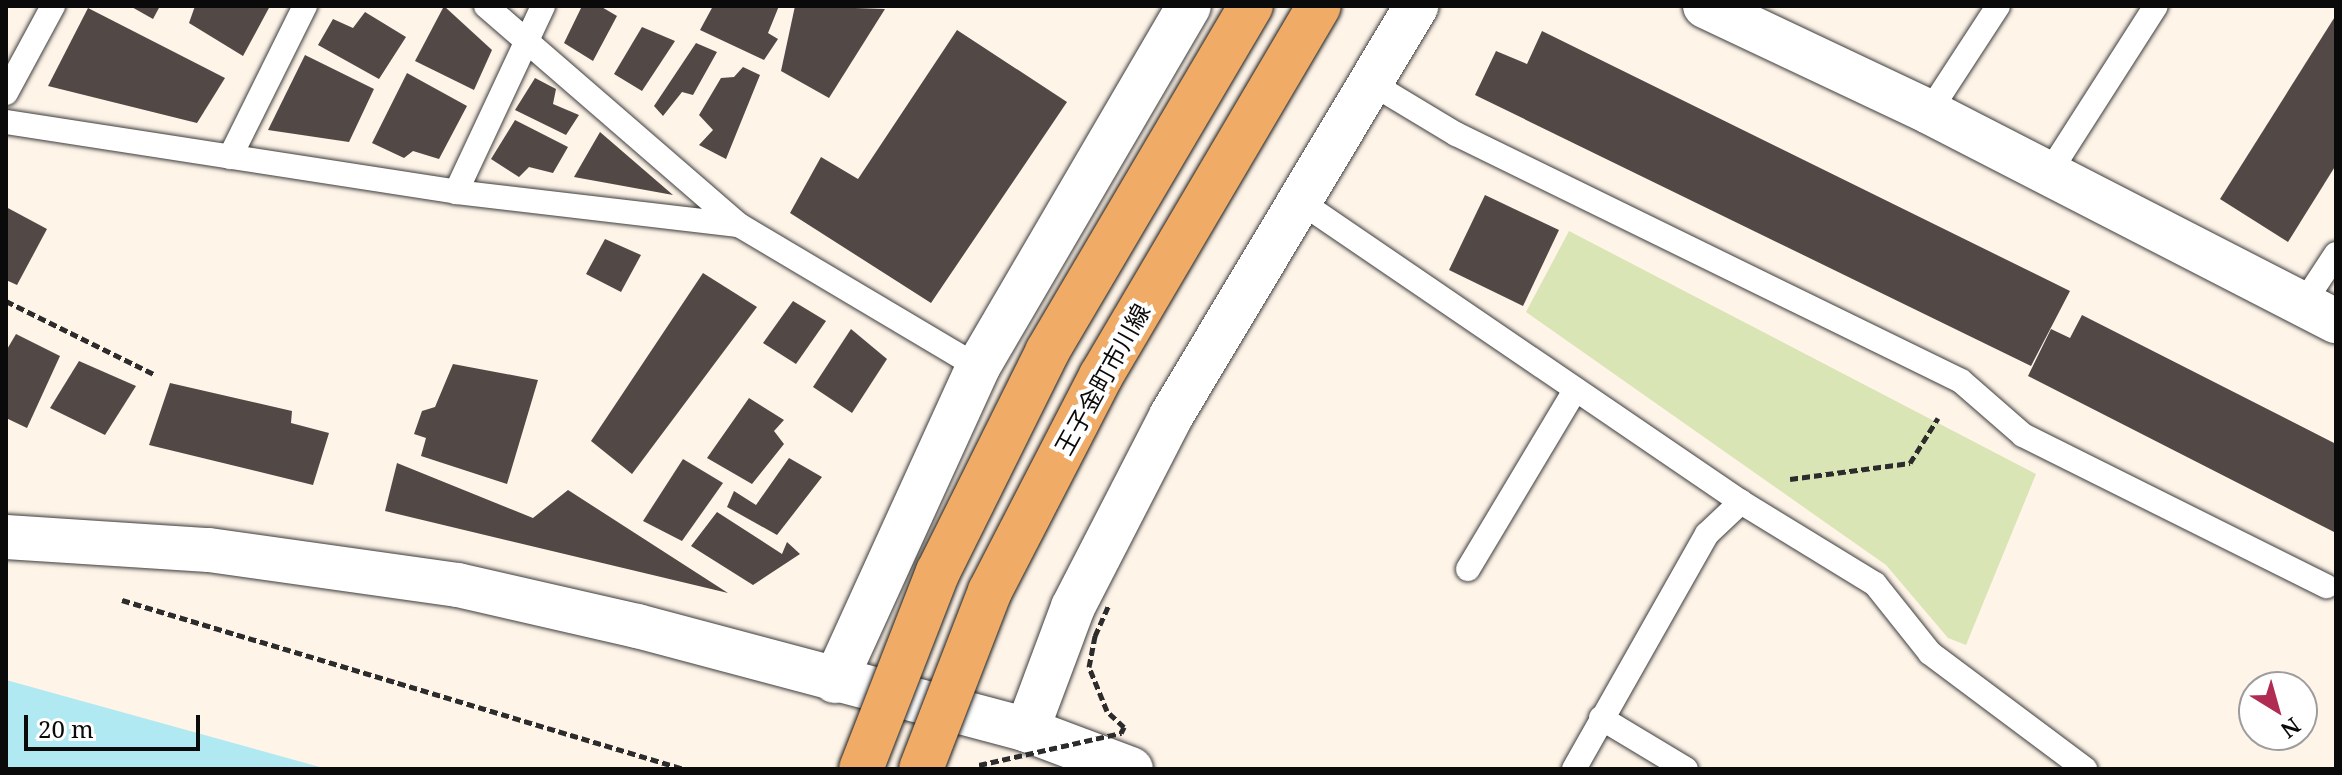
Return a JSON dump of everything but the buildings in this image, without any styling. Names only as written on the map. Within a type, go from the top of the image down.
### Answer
[{"type":"main road","points":[[861,769],[938,572],[1047,352],[1251,6]]},
{"type":"main road","name":"王子金町市川線","points":[[921,769],[990,591],[1094,389],[1319,6]]},
{"type":"street","points":[[835,681],[978,367],[1189,6]]},
{"type":"street","points":[[1027,730],[1073,607],[1171,416],[1416,6]]},
{"type":"street","points":[[1705,6],[1929,112],[2319,312]]},
{"type":"street","points":[[6,537],[209,550],[458,585],[637,626],[1027,730],[1131,769]]},
{"type":"lane","points":[[6,93],[53,6]]},
{"type":"lane","points":[[230,157],[305,6]]},
{"type":"lane","points":[[486,6],[739,225],[978,367]]},
{"type":"lane","points":[[456,192],[543,6]]},
{"type":"lane","points":[[1929,112],[1998,6]]},
{"type":"lane","points":[[2049,173],[2156,6]]},
{"type":"lane","points":[[1371,83],[1456,134],[1961,381],[2023,435],[2326,586]]},
{"type":"lane","points":[[6,122],[456,192],[739,225]]},
{"type":"lane","points":[[1298,200],[1747,506],[1875,584],[1930,653],[2085,769]]},
{"type":"lane","points":[[2319,312],[2336,254]]},
{"type":"lane","points":[[1468,569],[1575,390]]},
{"type":"lane","points":[[1574,769],[1707,534],[1747,506]]},
{"type":"lane","points":[[1601,718],[1686,769]]},
{"type":"path","points":[[6,301],[156,375]]},
{"type":"path","points":[[1747,506],[1782,480],[1910,463],[1961,381]]},
{"type":"path","points":[[111,597],[684,769]]},
{"type":"path","points":[[974,766],[1121,733],[1124,727],[1107,711],[1089,667],[1095,636],[1109,604]]},
{"type":"green space","points":[[1569,231],[2036,474],[1966,645],[1948,638],[1886,565],[1526,312]]},
{"type":"water","points":[[6,680],[327,769],[6,769]]}]
